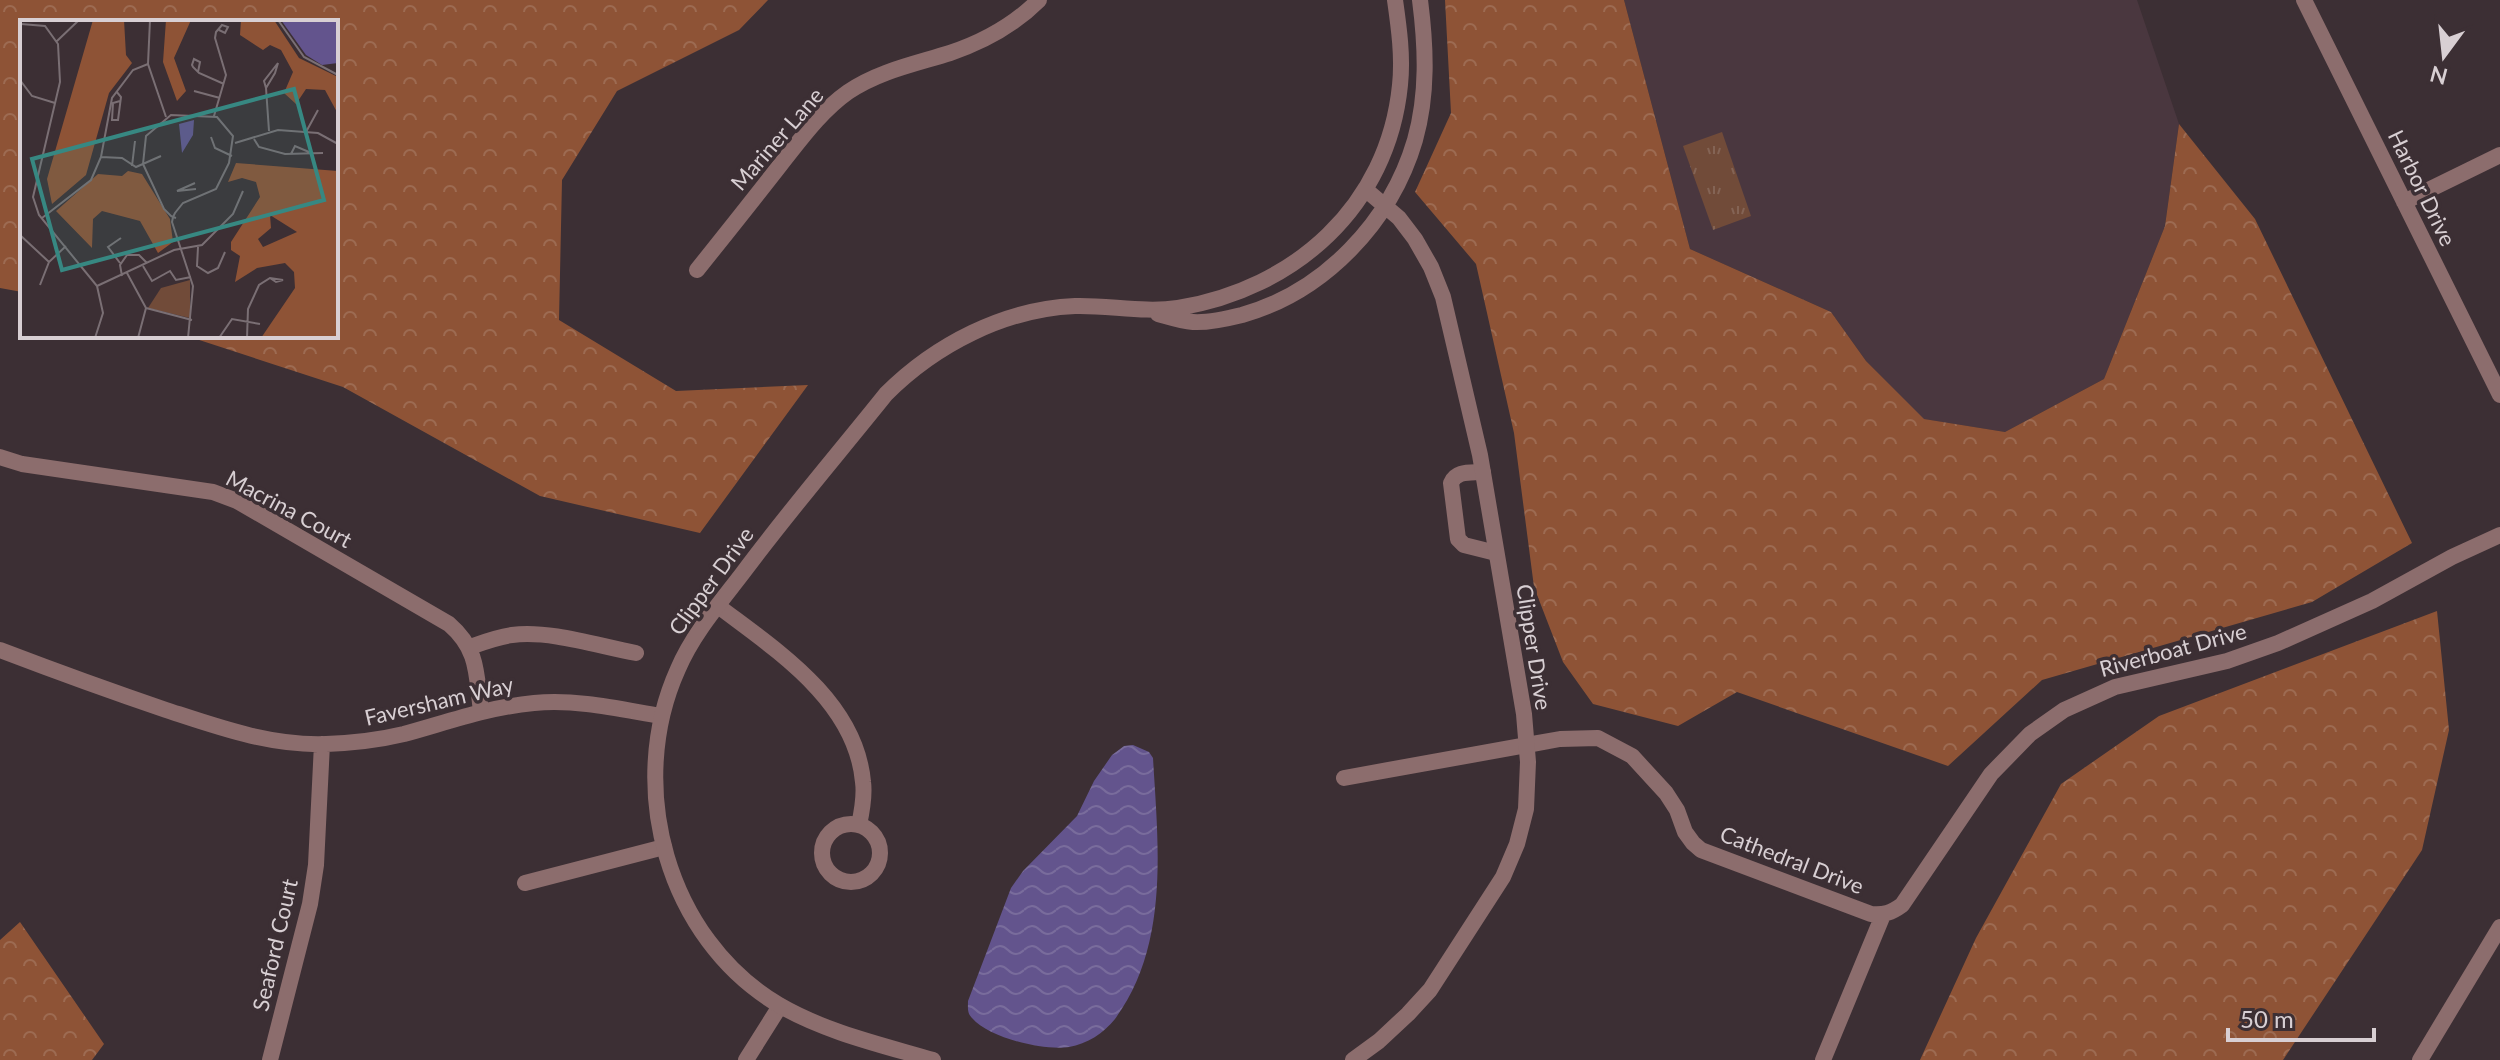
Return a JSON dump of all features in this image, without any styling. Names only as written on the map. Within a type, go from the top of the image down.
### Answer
[{"type":"street","name":"Mariner Lane","points":[[697,270],[806,134],[848,92],[912,62],[985,39],[1008,26],[1039,0]]},
{"type":"street","name":"Clipper Drive","points":[[933,1060],[848,1034],[780,1006],[747,982],[713,948],[695,921],[675,882],[664,847],[654,781],[661,716],[678,668],[695,637],[718,606],[886,394],[910,370],[968,335],[1037,312],[1074,306],[1148,311],[1208,302],[1258,283],[1297,261],[1323,241],[1348,214],[1365,189],[1387,143],[1400,84],[1400,42],[1395,0]]},
{"type":"street","name":"Clipper Drive","points":[[1148,311],[1197,322],[1235,317],[1267,307],[1328,270],[1359,241],[1385,205],[1407,160],[1419,122],[1425,76],[1420,0]]},
{"type":"street","name":"Harbor Drive","points":[[2304,0],[2500,395]]},
{"type":"street","points":[[2404,202],[2500,155]]},
{"type":"street","name":"Clipper Drive","points":[[1353,1060],[1399,1023],[1430,990],[1503,877],[1517,844],[1526,809],[1527,745],[1483,472],[1443,297],[1415,239],[1399,218],[1365,189]]},
{"type":"street","name":"Macrina Court","points":[[0,457],[22,464],[213,492],[237,501],[449,624],[470,647]]},
{"type":"street","points":[[1483,472],[1459,474],[1451,483],[1458,539],[1464,545],[1496,553]]},
{"type":"street","name":"Riverboat Drive","points":[[1883,915],[1902,905],[1991,774],[2030,734],[2064,710],[2115,687],[2227,661],[2278,643],[2372,601],[2452,557],[2500,535]]},
{"type":"street","points":[[718,606],[799,667],[822,691],[843,724],[859,758],[863,782],[859,825]]},
{"type":"street","points":[[481,711],[470,647],[516,634],[542,635],[636,653]]},
{"type":"street","name":"Faversham Way","points":[[0,650],[92,685],[243,735],[282,742],[322,744],[362,741],[402,734],[481,711],[534,703],[578,702],[661,716]]},
{"type":"street","name":"Cathedral Drive","points":[[1344,778],[1560,739],[1598,738],[1632,756],[1666,793],[1677,810],[1685,832],[1701,850],[1871,914],[1883,915],[1823,1060]]},
{"type":"street","name":"Seaford Court","points":[[270,1060],[310,904],[316,865],[322,744]]},
{"type":"street","points":[[525,883],[664,847]]},
{"type":"street","points":[[2420,1060],[2500,927]]},
{"type":"street","points":[[746,1060],[780,1006]]},
{"type":"shaded area","points":[[1624,0],[2137,0],[2179,124],[2165,226],[2104,379],[2005,432],[1923,419],[1866,361],[1831,312],[1690,249]]},
{"type":"green space","points":[[0,0],[768,0],[739,30],[617,91],[562,180],[559,320],[676,391],[808,385],[700,533],[540,496],[343,387],[193,338],[338,338],[338,20],[20,20],[20,292],[0,288]]},
{"type":"green space","points":[[1445,0],[1624,0],[1690,249],[1831,312],[1866,361],[1924,419],[2005,432],[2104,379],[2165,226],[2179,124],[2255,219],[2412,543],[2312,602],[2042,680],[1948,766],[1737,692],[1678,726],[1593,704],[1563,662],[1534,587],[1514,433],[1476,264],[1415,192],[1451,113]]},
{"type":"green space","points":[[1722,132],[1751,216],[1713,230],[1683,146]]},
{"type":"green space","points":[[2437,611],[2449,730],[2422,850],[2283,1060],[1920,1060],[1976,938],[2061,784],[2159,716]]},
{"type":"green space","points":[[20,922],[104,1044],[92,1060],[0,1060],[0,940]]},
{"type":"water","points":[[1133,745],[1149,752],[1153,758],[1158,859],[1153,926],[1133,990],[1111,1024],[1095,1037],[1076,1046],[1058,1048],[1032,1045],[991,1032],[970,1016],[968,1001],[1011,888],[1023,871],[1077,816],[1094,781],[1112,755],[1124,746]]}]
